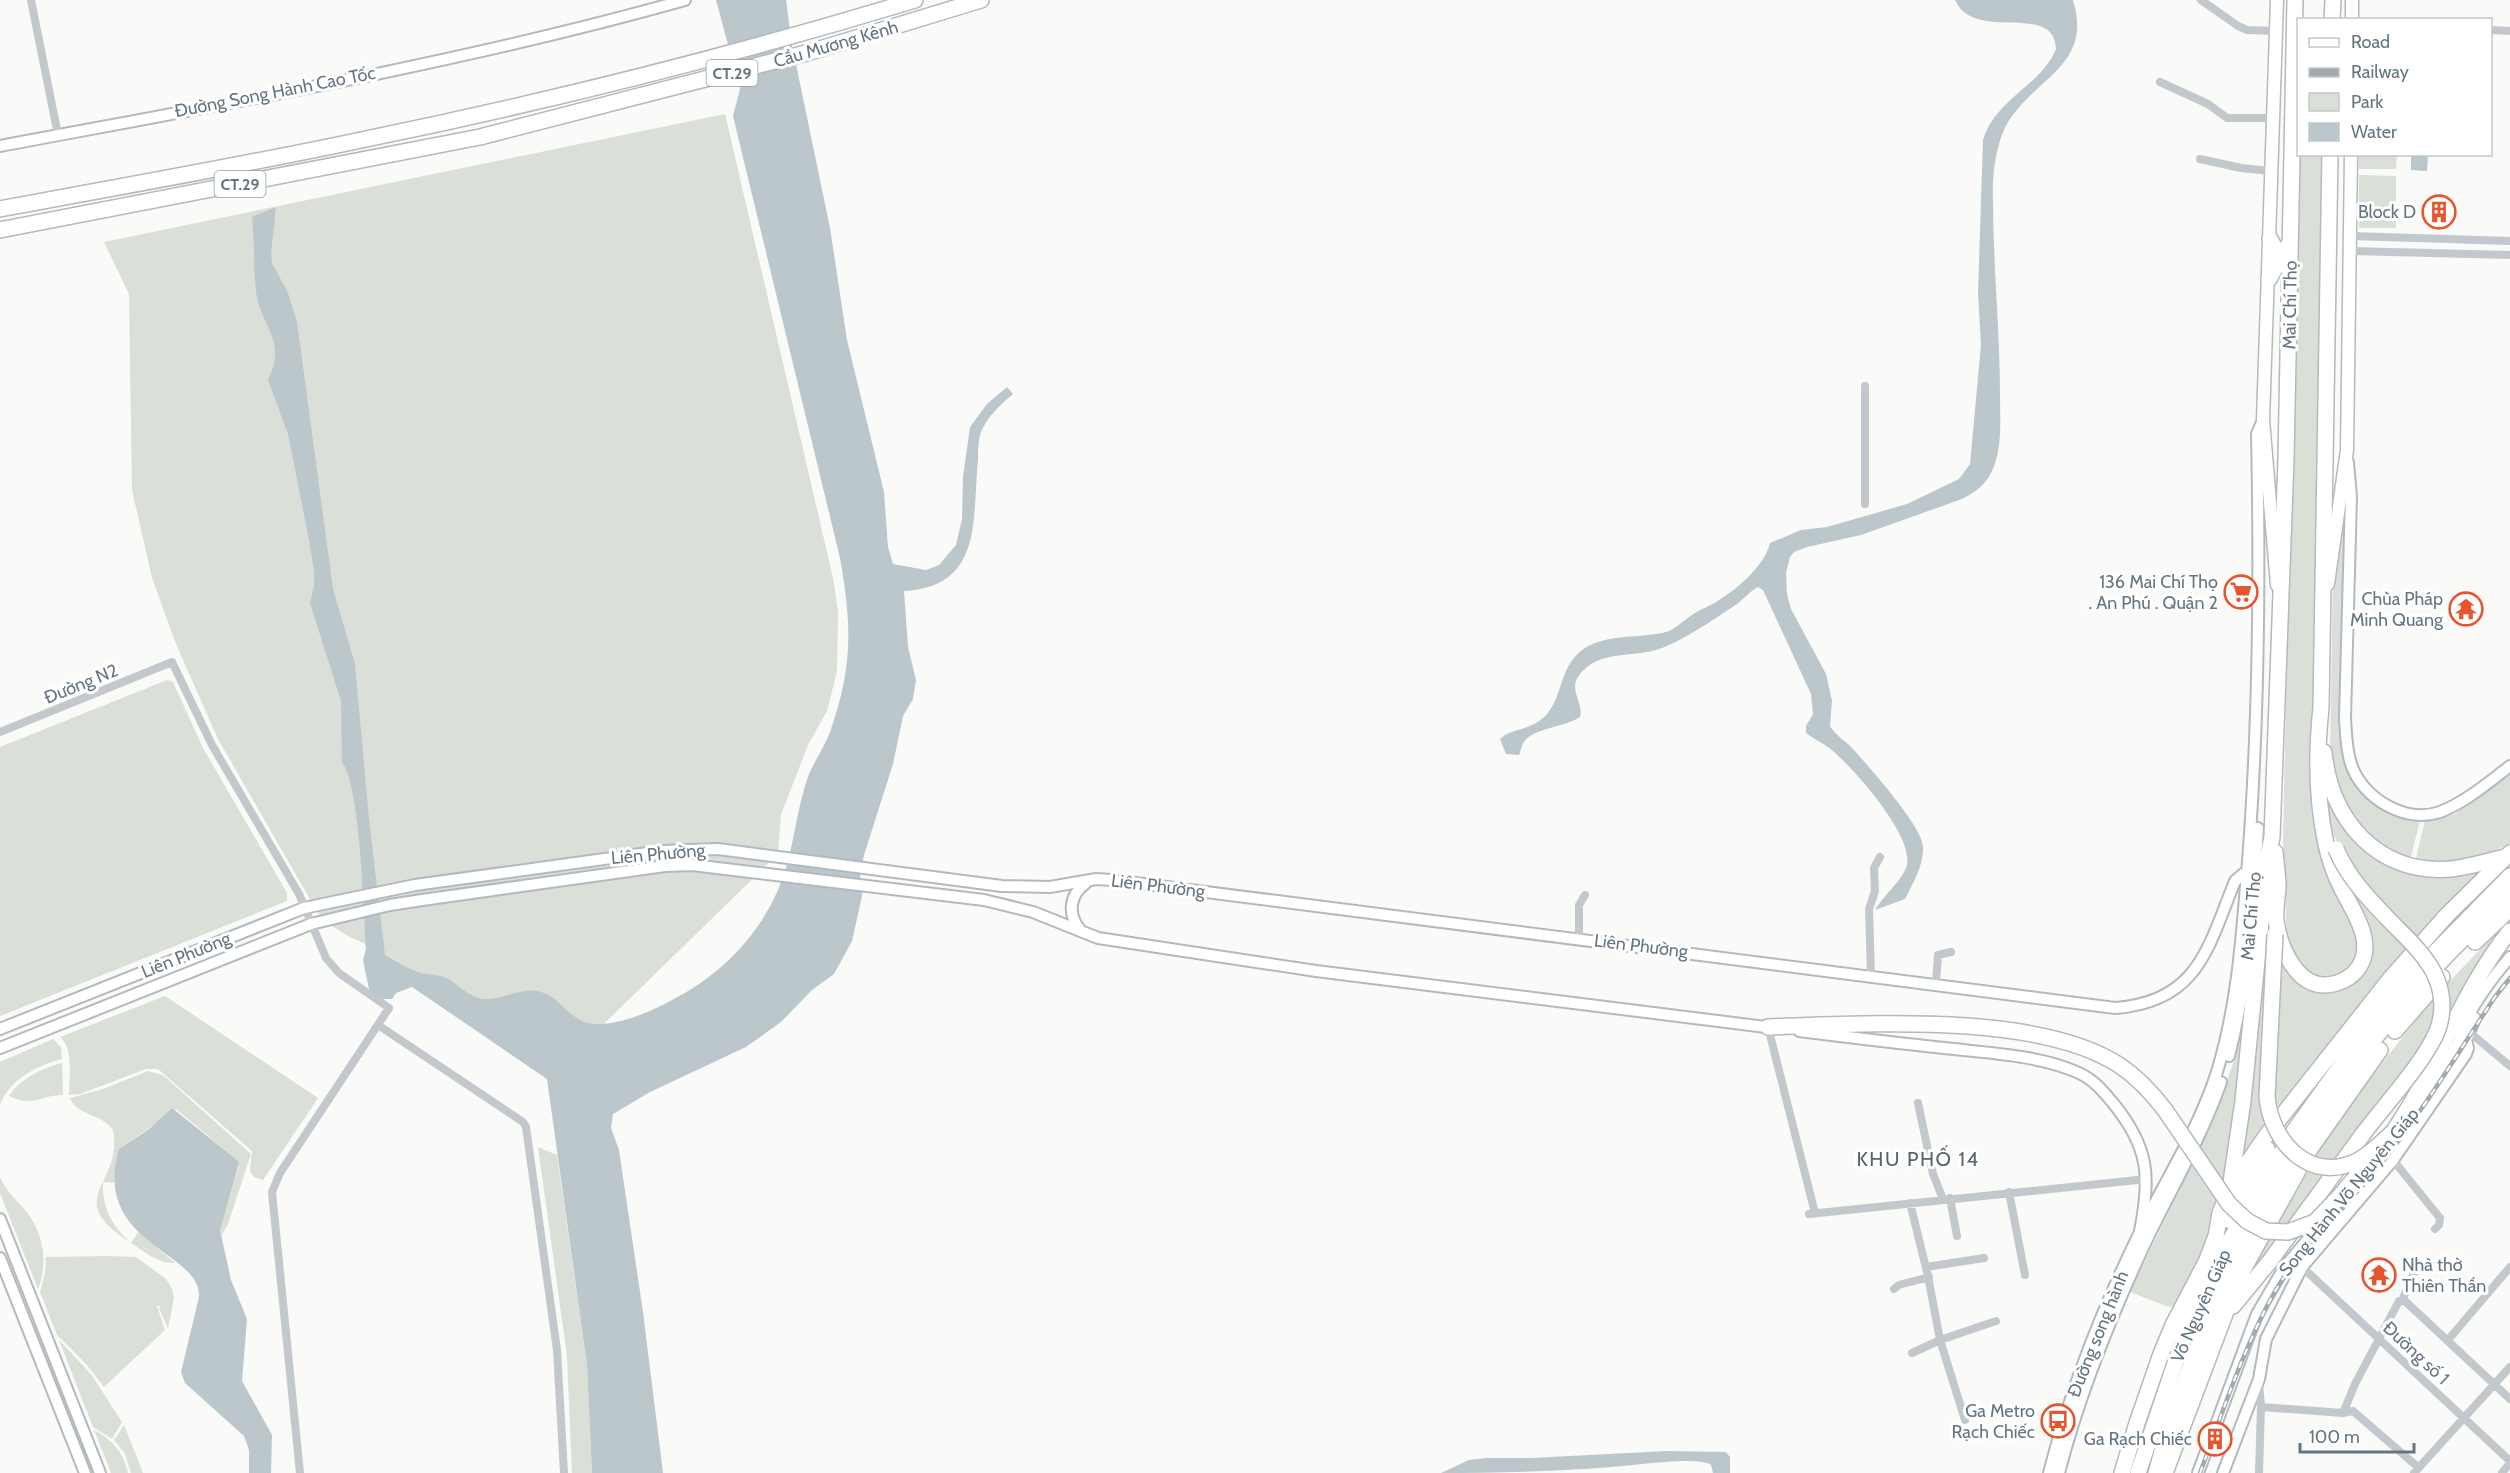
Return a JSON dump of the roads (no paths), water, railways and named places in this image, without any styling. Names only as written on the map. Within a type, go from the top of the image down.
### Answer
[{"type":"highway","name":"Cầu Mương Kênh","points":[[0,209],[364,140],[476,116],[675,68],[915,0]]},
{"type":"highway","name":"Cầu Mương Kênh","points":[[0,230],[480,136],[810,52],[981,0]]},
{"type":"highway","name":"Mai Chí Thọ","points":[[2230,1190],[2243,1101],[2267,861],[2272,837],[2282,610],[2292,239],[2295,0]]},
{"type":"highway","points":[[2332,18],[2333,0]]},
{"type":"highway","name":"Mai Chí Thọ","points":[[2320,714],[2330,156]]},
{"type":"highway","points":[[2270,239],[2291,279]]},
{"type":"highway","points":[[2269,279],[2292,239]]},
{"type":"highway","points":[[2320,714],[2331,788],[2341,812],[2368,845],[2383,854],[2412,865],[2435,869],[2452,869],[2508,855]]},
{"type":"highway","points":[[2275,927],[2286,953],[2305,980],[2315,984],[2334,984],[2342,981],[2359,967],[2363,957],[2364,934],[2332,864],[2320,813],[2316,750],[2320,714]]},
{"type":"highway","points":[[2200,1377],[2197,1348],[2270,1261],[2415,1066],[2437,1031],[2441,1018],[2441,990],[2435,974],[2423,956],[2364,894],[2343,866],[2320,813]]},
{"type":"highway","name":"Mai Chí Thọ","points":[[2272,837],[2276,863],[2275,927]]},
{"type":"highway","name":"Võ Nguyên Giáp","points":[[2122,1473],[2161,1354],[2205,1264],[2230,1190],[2266,1136],[2390,979],[2447,915],[2508,855]]},
{"type":"highway","name":"Võ Nguyên Giáp","points":[[2166,1473],[2239,1276],[2310,1149],[2386,1042],[2434,969],[2510,876]]},
{"type":"highway","name":"Võ Nguyên Giáp","points":[[2138,1473],[2187,1328],[2225,1250],[2368,1028],[2434,969],[2510,894]]},
{"type":"highway","name":"Võ Nguyên Giáp","points":[[2434,969],[2510,909]]},
{"type":"highway","points":[[2275,927],[2267,1097],[2272,1123],[2280,1139],[2296,1156],[2318,1166],[2337,1166],[2362,1158],[2393,1132]]},
{"type":"highway","points":[[1768,1027],[1933,1024],[2009,1031],[2086,1048],[2128,1071],[2153,1095],[2229,1204],[2247,1221],[2266,1231],[2288,1232],[2315,1222],[2393,1132],[2405,1115],[2492,957],[2510,931]]},
{"type":"highway","name":"Võ Nguyên Giáp","points":[[2216,1236],[2232,1214],[2287,1112]]},
{"type":"highway","name":"Võ Nguyên Giáp","points":[[2156,1473],[2197,1348],[2250,1230],[2288,1153]]},
{"type":"highway","points":[[2205,1264],[2225,1250]]},
{"type":"highway","points":[[2185,1302],[2187,1328]]},
{"type":"main road","name":"Mai Chí Thọ","points":[[2277,0],[2263,420],[2274,569],[2282,610]]},
{"type":"main road","points":[[2352,0],[2352,18]]},
{"type":"main road","name":"Mai Chí Thọ","points":[[2321,611],[2327,591],[2347,450],[2351,156]]},
{"type":"street","points":[[31,0],[58,135]]},
{"type":"street","name":"Đường Song Hành Cao Tốc","points":[[0,146],[404,67],[548,35],[686,0]]},
{"type":"street","points":[[2201,0],[2247,30],[2276,31]]},
{"type":"street","points":[[2492,30],[2510,31]]},
{"type":"street","points":[[2160,82],[2208,104],[2228,118],[2274,118]]},
{"type":"street","points":[[2200,159],[2241,168],[2271,171]]},
{"type":"street","points":[[2351,236],[2510,241]]},
{"type":"street","points":[[2391,252],[2387,243],[2399,239]]},
{"type":"street","points":[[2351,251],[2510,255]]},
{"type":"street","points":[[1865,386],[1865,504]]},
{"type":"street","name":"Mai Chí Thọ","points":[[2251,874],[2249,850],[2255,741],[2258,434],[2263,420]]},
{"type":"street","name":"Mai Chí Thọ","points":[[2347,450],[2351,497],[2346,718],[2347,750],[2351,765],[2364,788],[2386,805],[2400,811],[2427,815],[2451,807],[2510,766]]},
{"type":"street","name":"Mai Chí Thọ","points":[[2145,1233],[2195,1128],[2220,1059],[2236,985],[2251,874],[2262,743],[2264,592],[2262,583],[2258,582]]},
{"type":"street","name":"Mai Chí Thọ","points":[[2324,747],[2327,591]]},
{"type":"street","name":"Đường N2","points":[[0,732],[172,663],[212,745],[299,894],[304,908]]},
{"type":"street","name":"Liên Phường","points":[[0,1029],[304,908],[415,885],[662,850],[718,849],[1019,888],[1050,887],[1090,880],[1112,880],[1936,983],[2103,1007],[2133,1006],[2147,1003],[2174,991],[2195,970],[2249,850]]},
{"type":"street","points":[[1872,975],[1869,909],[1875,891],[1874,868],[1880,857]]},
{"type":"street","name":"Liên Phường","points":[[0,1047],[311,924],[390,905],[422,900],[665,866],[717,866],[1017,907],[1052,918],[1098,938],[1316,971],[2004,1055],[2079,1073],[2100,1087],[2130,1124],[2140,1148],[2147,1179],[2145,1233]]},
{"type":"street","points":[[2235,881],[2238,877],[2251,874]]},
{"type":"street","points":[[1083,933],[1073,920],[1071,904],[1077,890],[1090,880]]},
{"type":"street","points":[[1579,938],[1579,906],[1585,895]]},
{"type":"street","points":[[300,1473],[272,1192],[280,1173],[389,1008],[334,969],[321,949],[304,908]]},
{"type":"street","points":[[235,936],[242,952]]},
{"type":"street","points":[[1936,983],[1938,955],[1951,952]]},
{"type":"street","name":"Song Hành Võ Nguyên Giáp","points":[[2223,1473],[2259,1379],[2266,1339],[2302,1267],[2392,1160],[2466,1054],[2468,1048],[2466,1030],[2476,1003],[2510,957]]},
{"type":"street","name":"Song Hành Võ Nguyên Giáp","points":[[2198,1473],[2257,1314],[2269,1290],[2304,1242],[2385,1153],[2407,1125],[2466,1030],[2510,969]]},
{"type":"street","points":[[378,1024],[523,1122],[526,1127],[557,1350],[564,1473]]},
{"type":"street","points":[[1768,1027],[1812,1213],[2147,1179]]},
{"type":"street","points":[[2466,1030],[2510,1066]]},
{"type":"street","points":[[1918,1102],[1932,1174],[1947,1199],[1956,1236]]},
{"type":"street","points":[[2392,1160],[2440,1218],[2439,1225],[2435,1229]]},
{"type":"street","points":[[2009,1192],[2025,1275]]},
{"type":"street","points":[[1910,1203],[1929,1277],[1940,1340],[1965,1420]]},
{"type":"street","points":[[0,1219],[100,1473]]},
{"type":"street","name":"Đường song hành","points":[[2049,1473],[2059,1434],[2090,1348],[2145,1233]]},
{"type":"street","name":"Đường song hành","points":[[2059,1473],[2101,1346],[2145,1233]]},
{"type":"street","points":[[2304,1242],[2314,1251]]},
{"type":"street","points":[[0,1258],[85,1473]]},
{"type":"street","points":[[1926,1267],[1984,1258]]},
{"type":"street","name":"Đường số 1","points":[[2302,1267],[2510,1462]]},
{"type":"street","points":[[2448,1340],[2510,1267]]},
{"type":"street","points":[[2343,1413],[2355,1384],[2399,1301],[2402,1301],[2415,1270]]},
{"type":"street","points":[[1894,1289],[1899,1285],[1929,1277]]},
{"type":"street","points":[[2402,1301],[2405,1301],[2448,1340],[2510,1399]]},
{"type":"street","points":[[1912,1353],[1940,1340],[1995,1321]]},
{"type":"street","points":[[32,1340],[46,1335]]},
{"type":"street","points":[[2261,1407],[2343,1413],[2353,1411],[2416,1470],[2510,1367]]},
{"type":"street","points":[[2259,1379],[2261,1407],[2259,1473]]},
{"type":"street","points":[[2502,1473],[2510,1462]]},
{"type":"water","points":[[716,0],[786,0],[792,45],[830,228],[847,340],[884,492],[888,547],[893,564],[926,570],[939,565],[956,545],[962,519],[963,477],[970,427],[987,404],[1007,387],[1013,394],[991,416],[980,435],[973,526],[969,546],[961,563],[948,577],[930,587],[904,591],[908,647],[916,680],[913,699],[903,716],[893,764],[864,855],[860,875],[862,896],[852,941],[834,974],[812,990],[781,1022],[746,1047],[650,1092],[613,1114],[611,1128],[619,1150],[643,1312],[663,1473],[592,1473],[587,1365],[547,1079],[412,987],[396,993],[392,999],[371,999],[363,960],[366,949],[357,821],[348,775],[342,763],[341,701],[310,603],[314,586],[314,571],[310,545],[288,434],[268,380],[275,353],[271,333],[258,303],[252,217],[276,207],[272,263],[288,293],[297,322],[333,589],[355,664],[369,819],[385,955],[421,973],[444,977],[478,998],[490,999],[517,992],[537,991],[553,998],[578,1019],[595,1024],[635,1017],[654,1009],[693,988],[730,959],[760,922],[772,902],[789,857],[807,779],[827,739],[838,709],[848,646],[847,604],[840,558],[733,116],[740,89]]},
{"type":"water","points":[[1955,0],[2073,0],[2077,21],[2076,39],[2061,66],[2012,116],[2002,135],[1996,156],[1993,179],[1993,224],[1999,346],[2000,430],[1999,447],[1993,470],[1978,489],[1962,499],[1861,535],[1794,552],[1790,557],[1786,573],[1787,594],[1791,609],[1826,674],[1832,701],[1830,726],[1893,796],[1913,825],[1923,846],[1920,867],[1905,899],[1875,910],[1905,871],[1906,852],[1901,837],[1880,804],[1855,773],[1827,746],[1806,733],[1806,726],[1813,714],[1811,694],[1763,590],[1758,587],[1720,616],[1671,644],[1651,651],[1606,658],[1586,668],[1578,677],[1575,687],[1581,712],[1580,717],[1528,737],[1519,755],[1506,754],[1500,739],[1535,724],[1547,714],[1570,663],[1585,648],[1604,640],[1669,631],[1741,584],[1762,561],[1770,543],[1801,530],[1827,527],[1907,504],[1959,479],[1970,464],[1981,345],[1978,293],[1983,140],[1998,113],[2040,73],[2056,49],[2052,35],[2042,27],[1979,19],[1965,13]]},
{"type":"water","points":[[2411,156],[2428,156],[2427,171],[2411,170]]},
{"type":"water","points":[[172,1108],[239,1163],[220,1230],[231,1280],[247,1319],[242,1381],[272,1435],[271,1473],[249,1473],[249,1450],[244,1436],[185,1383],[181,1372],[199,1297],[195,1281],[184,1268],[133,1226],[120,1206],[115,1181],[119,1149],[149,1129]]},
{"type":"water","points":[[1667,1451],[1726,1452],[1730,1457],[1730,1473],[1713,1473],[1711,1465],[1706,1463],[1683,1461],[1546,1471],[1441,1473],[1469,1460],[1486,1458]]},
{"type":"railway","points":[[2200,1473],[2244,1355],[2277,1288],[2300,1255],[2395,1146],[2510,978]]},
{"type":"place","name":"Block D","points":[[2439,212]]},
{"type":"place","name":"136 Mai Chí Thọ . An Phú . Quận 2","points":[[2241,592]]},
{"type":"place","name":"Chùa Pháp Minh Quang","points":[[2466,609]]},
{"type":"place","name":"Nhà thờ Thiên Thần","points":[[2379,1275]]},
{"type":"place","name":"Ga Metro Rạch Chiếc","points":[[2058,1421]]},
{"type":"place","name":"Ga Rạch Chiếc","points":[[2215,1439]]},
{"type":"district","name":"KHU PHỐ 14","points":[[1918,1159]]}]
